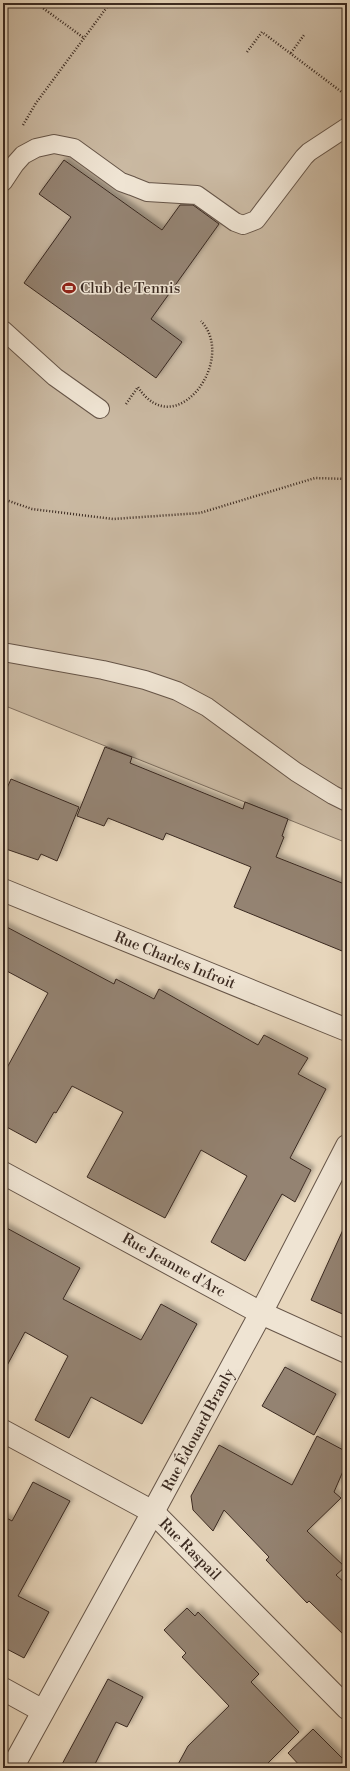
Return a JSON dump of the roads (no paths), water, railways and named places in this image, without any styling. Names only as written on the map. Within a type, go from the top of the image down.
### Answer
[{"type":"street","name":"Rue Charles Infroit","points":[[3,890],[347,1030]]},
{"type":"street","name":"Rue Édouard Branly","points":[[12,1768],[261,1313],[347,1146]]},
{"type":"street","name":"Rue Jeanne d'Arc","points":[[3,1173],[261,1313],[347,1352]]},
{"type":"street","name":"Rue Raspail","points":[[3,1431],[153,1512],[347,1708]]},
{"type":"street","points":[[3,1689],[43,1710]]},
{"type":"lane","points":[[3,182],[23,155],[36,148],[54,144],[74,148],[121,182],[147,192],[197,195],[235,222],[243,225],[256,220],[309,152],[347,127]]},
{"type":"lane","points":[[3,330],[55,377],[100,408]]},
{"type":"lane","points":[[3,652],[102,670],[145,680],[177,691],[207,707],[296,772],[347,802]]},
{"type":"place","name":"Club de Tennis","points":[[69,288]]}]
